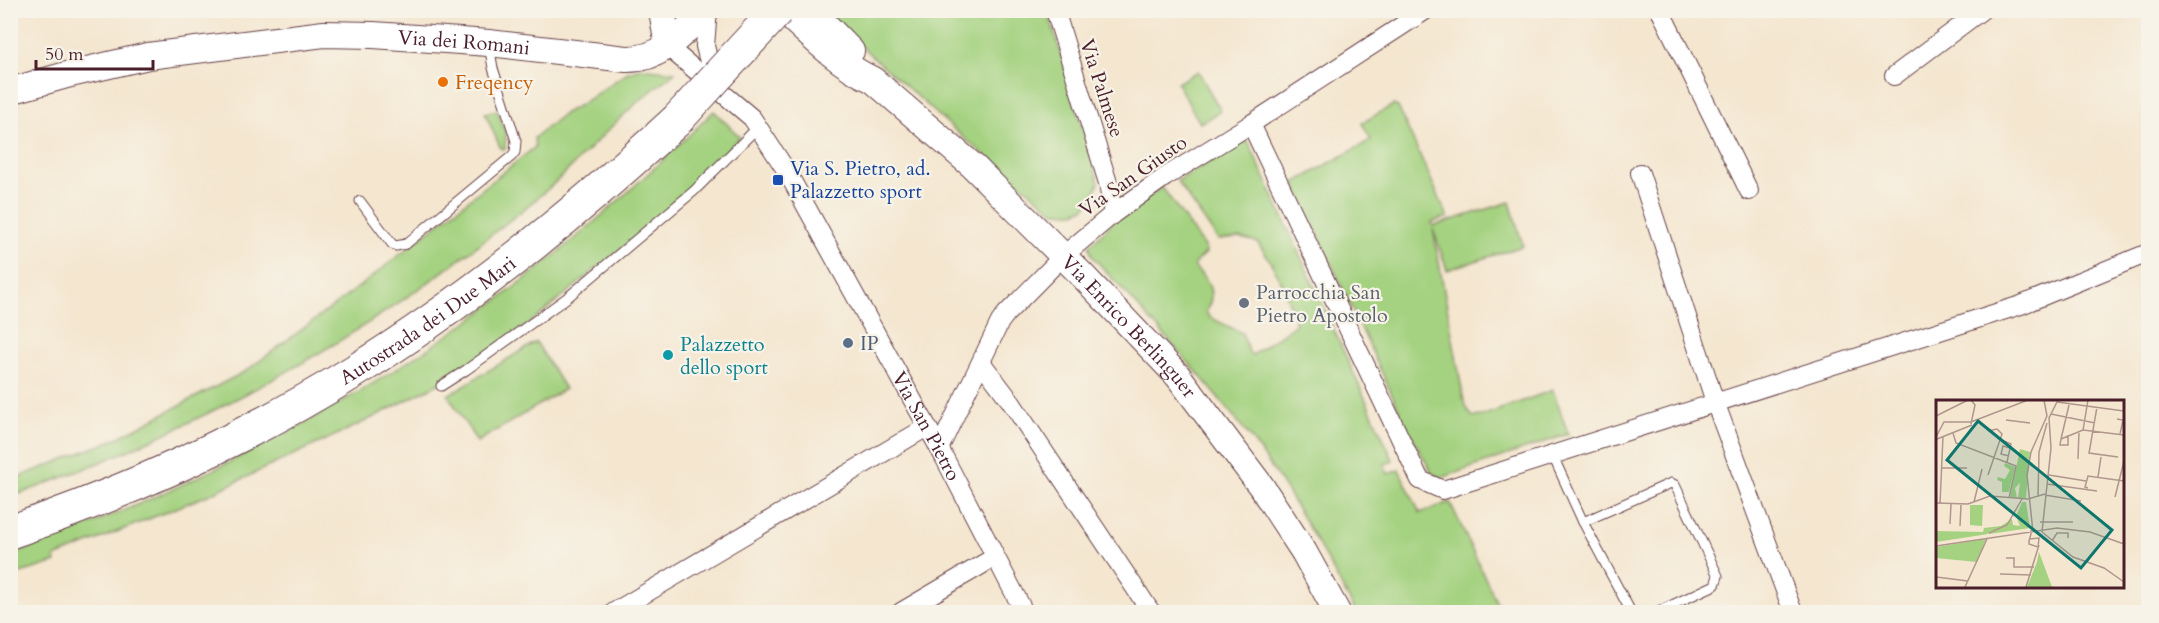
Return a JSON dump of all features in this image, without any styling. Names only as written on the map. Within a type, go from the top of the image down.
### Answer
[{"type":"highway","name":"Autostrada dei Due Mari","points":[[10,510],[111,471],[197,432],[268,396],[333,359],[419,304],[486,256],[614,148],[660,105],[749,10]]},
{"type":"highway","name":"Autostrada dei Due Mari","points":[[10,532],[129,487],[207,452],[354,371],[431,321],[507,266],[629,164],[676,121],[778,10]]},
{"type":"main road","points":[[662,10],[668,47]]},
{"type":"main road","points":[[668,47],[707,10]]},
{"type":"main road","name":"Via Enrico Berlinguer","points":[[783,10],[832,55],[858,73],[873,80],[974,167],[1178,376],[1261,486],[1304,552],[1337,612]]},
{"type":"main road","name":"Via Enrico Berlinguer","points":[[811,10],[864,64],[873,80]]},
{"type":"main road","name":"Via dei Romani","points":[[10,91],[148,56],[324,34],[489,43],[637,59],[650,56],[668,47]]},
{"type":"street","points":[[707,10],[705,46],[708,58],[748,107],[755,123]]},
{"type":"street","name":"Via Palmese","points":[[1054,10],[1108,183],[1113,214]]},
{"type":"street","name":"Via San Giusto","points":[[939,449],[1006,314],[1063,256],[1113,214],[1165,177],[1426,10]]},
{"type":"street","points":[[1660,10],[1749,191]]},
{"type":"street","points":[[1894,76],[1982,10]]},
{"type":"street","name":"Via San Pietro","points":[[668,47],[755,123],[786,170],[939,449],[1024,612]]},
{"type":"street","points":[[1251,124],[1420,480],[1443,490],[2021,305],[2148,253]]},
{"type":"street","points":[[1640,173],[1715,402],[1793,612]]},
{"type":"street","points":[[981,362],[1009,399],[1151,612]]},
{"type":"street","points":[[614,612],[927,427]]},
{"type":"street","points":[[901,612],[995,557]]},
{"type":"lane","points":[[360,201],[392,244],[402,246],[512,156],[515,152],[516,141],[494,69],[489,43]]},
{"type":"lane","points":[[441,386],[568,297],[694,191],[755,123]]},
{"type":"lane","points":[[1552,454],[1583,522],[1630,612]]},
{"type":"lane","points":[[1583,522],[1671,483],[1675,485],[1718,576],[1718,582],[1657,612]]},
{"type":"green space","points":[[826,11],[1048,11],[1099,183],[1091,201],[1084,208],[1075,212],[1055,212],[964,138],[845,32]]},
{"type":"green space","points":[[641,68],[675,72],[639,101],[534,201],[436,276],[380,315],[262,386],[200,417],[75,473],[11,497],[11,480],[113,440],[246,371],[368,280],[535,147],[534,138],[565,113],[628,72]]},
{"type":"green space","points":[[1198,71],[1221,111],[1200,123],[1177,83]]},
{"type":"green space","points":[[1393,105],[1398,107],[1448,217],[1432,222],[1433,226],[1510,202],[1523,246],[1447,270],[1433,229],[1465,407],[1473,417],[1482,416],[1553,390],[1568,434],[1444,477],[1432,473],[1407,427],[1294,183],[1371,140],[1362,123]]},
{"type":"green space","points":[[497,110],[506,134],[505,149],[499,145],[485,113]]},
{"type":"green space","points":[[714,111],[740,137],[706,175],[671,208],[529,324],[440,383],[364,422],[208,495],[55,557],[56,562],[11,576],[11,555],[133,507],[252,451],[367,387],[423,352],[509,292],[570,243]]},
{"type":"green space","points":[[1244,141],[1249,143],[1393,460],[1384,465],[1388,474],[1399,470],[1420,513],[1450,502],[1501,612],[1356,612],[1320,547],[1253,441],[1195,370],[1092,256],[1089,246],[1122,213],[1162,187],[1205,248],[1206,253],[1194,264],[1210,288],[1211,297],[1206,311],[1209,317],[1242,333],[1252,355],[1296,324],[1281,281],[1257,242],[1240,238],[1218,240],[1177,181]]},
{"type":"green space","points":[[536,342],[565,389],[477,442],[448,395]]},
{"type":"place","name":"Freqency","points":[[443,82]]},
{"type":"place","name":"Via S. Pietro, ad. Palazzetto sport","points":[[778,180]]},
{"type":"place","name":"Parrocchia San Pietro Apostolo","points":[[1244,303]]},
{"type":"place","name":"IP","points":[[848,343]]},
{"type":"place","name":"Palazzetto dello sport","points":[[668,355]]}]
